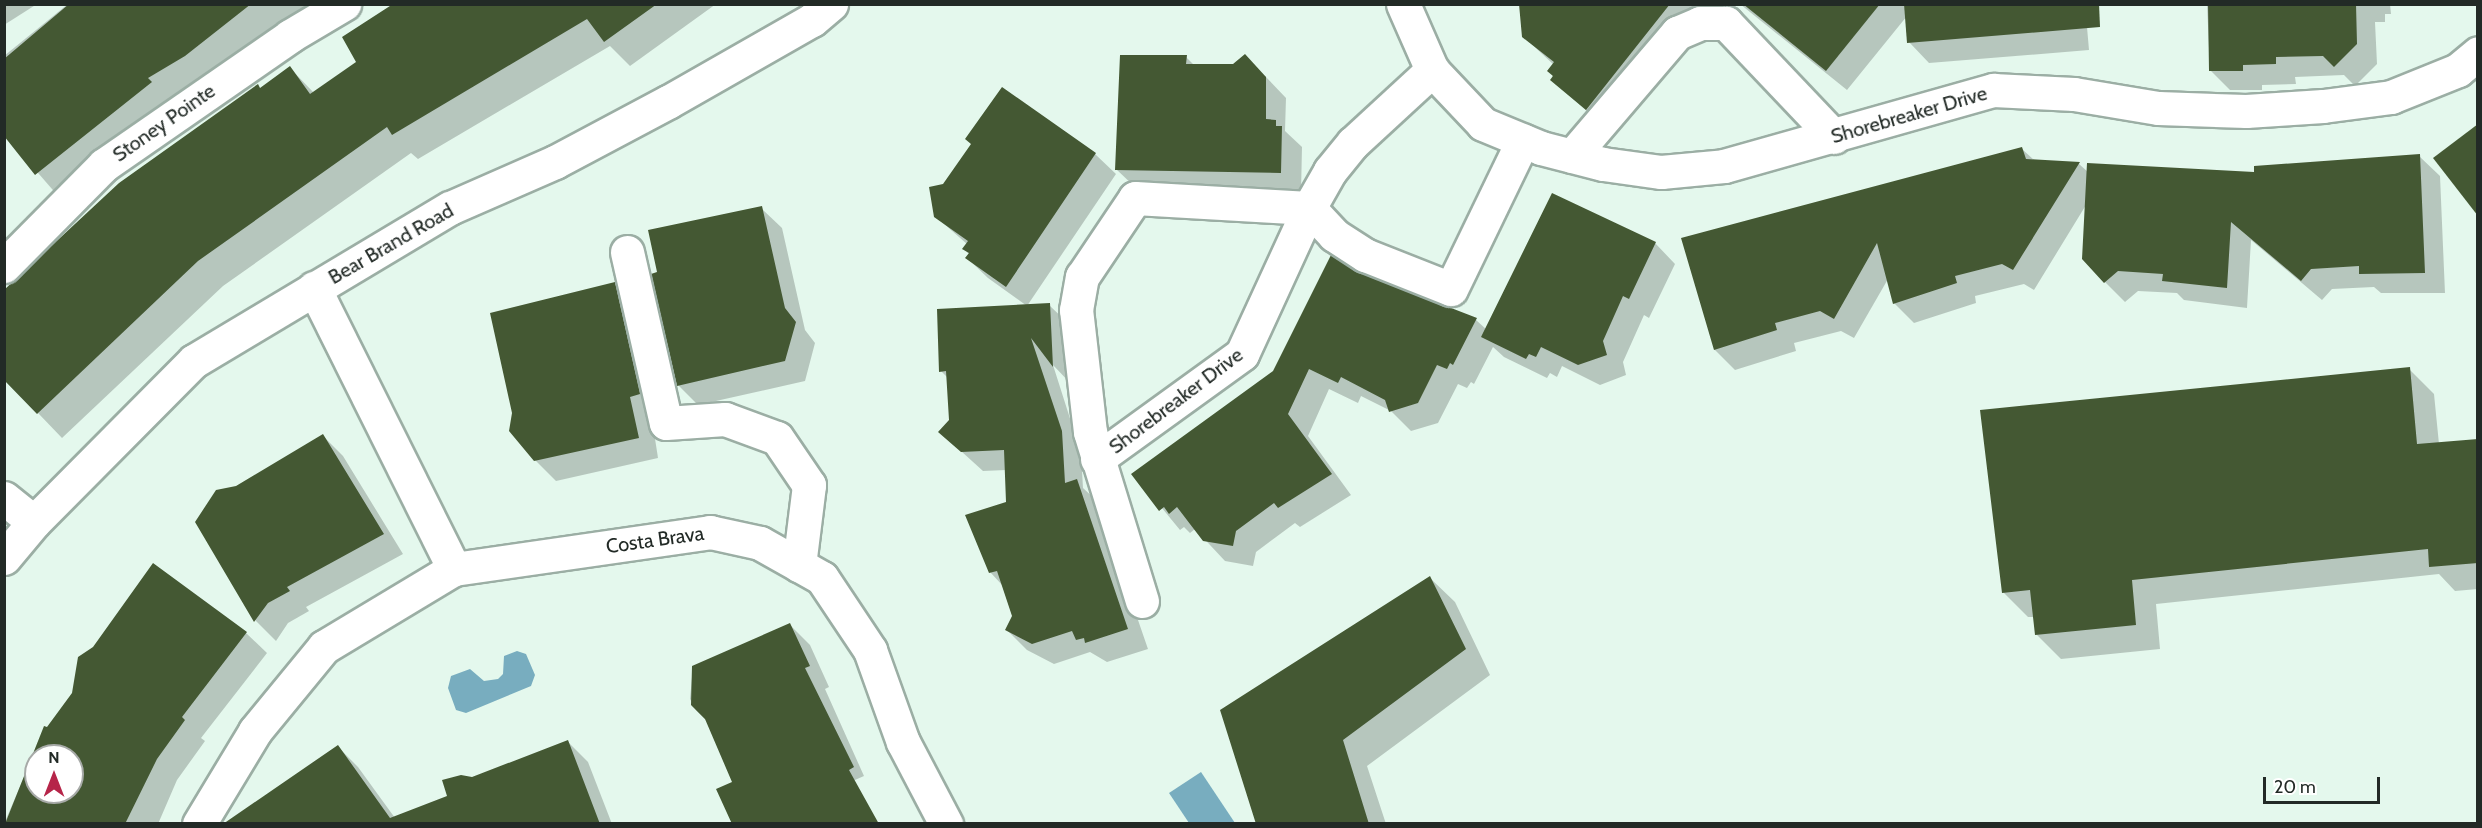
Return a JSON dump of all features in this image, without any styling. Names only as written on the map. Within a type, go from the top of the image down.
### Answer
[{"type":"street","name":"Stoney Pointe","points":[[4,266],[104,165],[290,36],[344,4]]},
{"type":"street","name":"Bear Brand Road","points":[[4,558],[34,522],[194,361],[450,208],[555,162],[668,102],[812,20],[831,4]]},
{"type":"street","name":"Shorebreaker Drive","points":[[1403,4],[1432,70],[1483,124],[1523,141],[1572,156],[1661,172],[1724,166],[1834,137],[1993,90],[2074,94],[2180,109],[2246,111],[2323,106],[2391,97],[2458,70],[2478,53]]},
{"type":"street","points":[[1572,156],[1677,33],[1700,23],[1726,23],[1834,137]]},
{"type":"street","name":"Shorebreaker Drive","points":[[1097,459],[1242,354],[1309,208],[1353,143],[1432,70]]},
{"type":"street","points":[[1309,208],[1334,235],[1365,255],[1451,289],[1523,141]]},
{"type":"street","name":"Shorebreaker Drive","points":[[1142,601],[1097,459],[1077,338],[1077,291],[1082,277],[1135,198],[1309,208]]},
{"type":"street","points":[[627,252],[666,423],[725,419],[777,438],[809,485],[799,565]]},
{"type":"street","points":[[314,288],[454,569]]},
{"type":"street","points":[[4,498],[34,522]]},
{"type":"street","name":"Costa Brava","points":[[207,820],[255,731],[324,647],[454,569],[710,532],[760,543],[822,578],[870,650],[903,742],[946,824]]},
{"type":"water","points":[[517,651],[526,654],[535,675],[531,686],[466,713],[456,710],[448,688],[451,676],[470,669],[484,681],[498,679],[503,674],[504,656]]},
{"type":"water","points":[[1201,772],[1235,823],[1189,823],[1169,793]]},
{"type":"building","points":[[69,4],[251,4],[185,56],[148,78],[152,82],[35,175],[4,136],[4,59]]},
{"type":"building","points":[[393,4],[657,4],[604,42],[587,19],[392,135],[387,127],[198,261],[37,414],[4,380],[4,290],[119,183],[258,84],[260,88],[290,66],[310,94],[356,62],[342,37]]},
{"type":"building","points":[[1519,4],[1670,4],[1586,110],[1550,80],[1553,76],[1547,71],[1554,62],[1522,37]]},
{"type":"building","points":[[1743,4],[1880,4],[1826,71]]},
{"type":"building","points":[[1904,4],[2099,4],[2100,27],[1907,43]]},
{"type":"building","points":[[2208,4],[2356,4],[2357,44],[2334,67],[2323,56],[2276,57],[2276,64],[2243,65],[2243,71],[2209,71]]},
{"type":"building","points":[[1245,54],[1266,77],[1266,119],[1276,120],[1276,126],[1282,126],[1281,173],[1115,170],[1120,55],[1187,55],[1186,64],[1233,64]]},
{"type":"building","points":[[1002,87],[1096,153],[1006,287],[965,258],[969,253],[962,249],[968,241],[934,217],[929,187],[943,184],[971,144],[965,139]]},
{"type":"building","points":[[2478,124],[2478,216],[2433,158]]},
{"type":"building","points":[[2022,147],[2026,159],[2080,162],[2013,270],[2002,264],[1955,276],[1957,283],[1893,304],[1877,243],[1834,319],[1820,311],[1775,323],[1777,330],[1714,350],[1681,238]]},
{"type":"building","points":[[2420,154],[2425,273],[2359,274],[2359,266],[2311,269],[2301,281],[2231,222],[2227,288],[2162,281],[2163,274],[2118,271],[2104,283],[2082,259],[2087,163],[2254,172],[2254,166]]},
{"type":"building","points":[[1552,193],[1656,242],[1629,299],[1623,296],[1603,341],[1607,355],[1578,365],[1541,347],[1536,357],[1529,354],[1526,359],[1481,337]]},
{"type":"building","points":[[762,206],[785,308],[796,322],[785,361],[677,386],[651,274],[657,272],[648,230]]},
{"type":"building","points":[[1331,255],[1358,272],[1477,318],[1453,365],[1450,363],[1447,369],[1437,365],[1418,403],[1389,412],[1385,400],[1341,377],[1338,383],[1309,369],[1288,414],[1332,474],[1278,508],[1274,503],[1236,531],[1233,546],[1203,541],[1177,507],[1169,514],[1164,507],[1159,511],[1131,474],[1273,371]]},
{"type":"building","points":[[615,282],[640,394],[630,397],[639,438],[534,461],[509,431],[512,413],[490,313]]},
{"type":"building","points":[[1050,303],[1053,367],[1031,338],[1062,431],[1065,483],[1077,479],[1128,629],[1085,643],[1084,638],[1076,640],[1072,631],[1032,644],[1005,630],[1012,616],[997,571],[989,573],[965,515],[1006,502],[1004,450],[961,452],[938,432],[949,420],[946,371],[939,372],[937,309]]},
{"type":"building","points":[[2410,367],[2417,444],[2478,439],[2478,563],[2429,567],[2428,549],[2132,580],[2136,625],[2035,635],[2030,590],[2002,593],[1980,410]]},
{"type":"building","points":[[323,434],[384,534],[287,587],[290,591],[268,603],[254,622],[195,522],[216,490],[236,486]]},
{"type":"building","points":[[153,563],[247,632],[182,717],[185,720],[157,759],[125,824],[5,824],[24,776],[24,804],[84,804],[84,744],[37,744],[44,726],[47,727],[72,693],[78,657],[93,647]]},
{"type":"building","points":[[1430,576],[1466,649],[1343,740],[1369,824],[1256,824],[1220,710]]},
{"type":"building","points":[[790,623],[810,666],[805,668],[854,767],[849,770],[879,824],[732,824],[716,789],[732,782],[705,719],[691,705],[692,666]]},
{"type":"building","points":[[568,740],[600,824],[223,824],[338,745],[390,818],[447,796],[442,780],[461,775],[472,777]]}]
